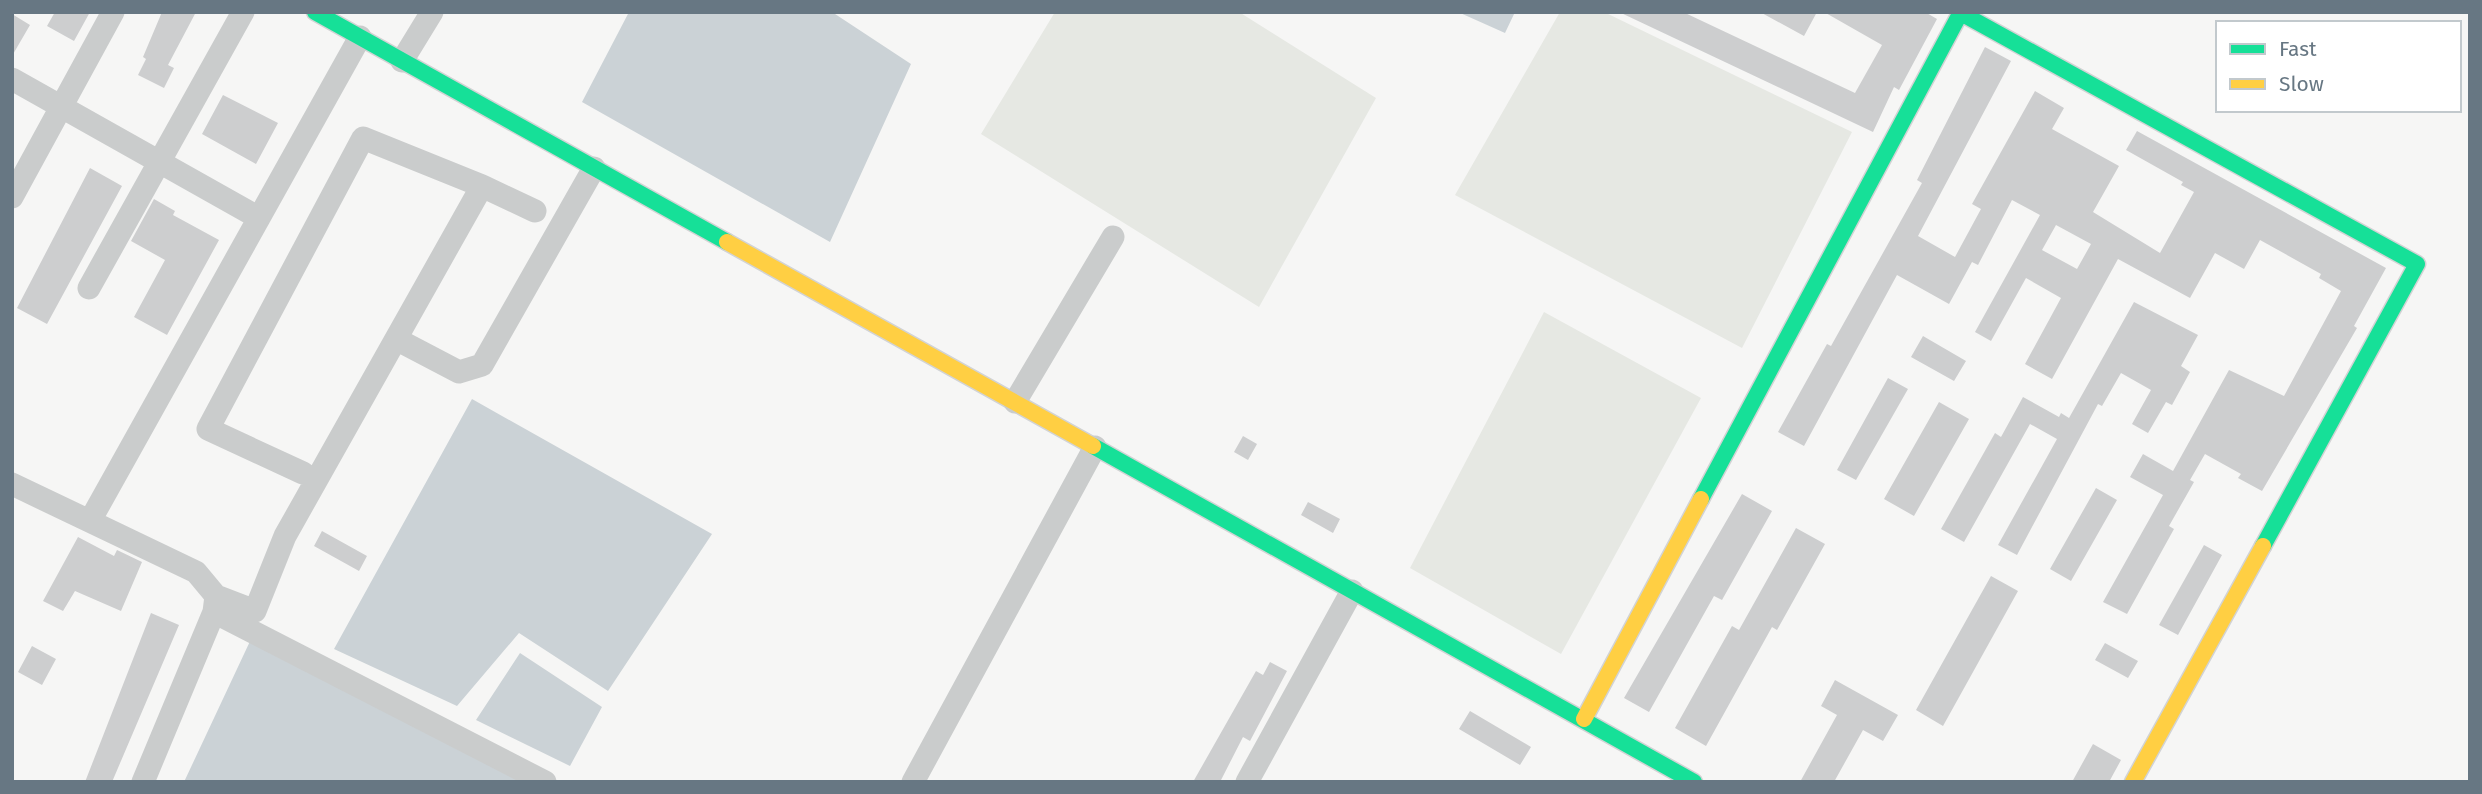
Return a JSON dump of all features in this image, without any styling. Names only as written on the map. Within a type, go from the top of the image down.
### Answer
[{"type":"street","points":[[12,197],[113,12]]},
{"type":"street","points":[[89,288],[243,12]]},
{"type":"street","points":[[315,12],[1694,782]]},
{"type":"street","points":[[402,61],[432,12]]},
{"type":"street","points":[[1584,719],[1960,13],[2417,264],[2133,782]]},
{"type":"street","points":[[91,519],[360,37]]},
{"type":"street","points":[[12,79],[260,218]]},
{"type":"street","points":[[303,473],[208,429],[363,138],[482,186],[535,211]]},
{"type":"street","points":[[396,339],[459,372],[482,365],[594,168]]},
{"type":"street","points":[[215,604],[254,611],[285,537],[482,186]]},
{"type":"street","points":[[1015,402],[1113,237]]},
{"type":"street","points":[[914,782],[1095,447]]},
{"type":"street","points":[[12,484],[91,519],[196,572],[215,604],[545,782]]},
{"type":"street","points":[[1247,782],[1352,591]]},
{"type":"street","points":[[143,782],[215,604]]},
{"type":"shaded area","points":[[629,12],[832,12],[911,64],[830,242],[582,102]]},
{"type":"shaded area","points":[[1055,12],[1239,12],[1376,98],[1259,307],[981,134]]},
{"type":"shaded area","points":[[1458,12],[1515,12],[1505,33]]},
{"type":"shaded area","points":[[1560,12],[1604,12],[1852,132],[1742,348],[1455,195]]},
{"type":"shaded area","points":[[1544,312],[1701,398],[1561,654],[1410,568]]},
{"type":"shaded area","points":[[472,399],[712,534],[608,691],[519,633],[457,706],[334,649]]},
{"type":"shaded area","points":[[252,637],[527,782],[184,782]]},
{"type":"shaded area","points":[[520,653],[602,707],[570,766],[476,720]]},
{"type":"building","points":[[55,12],[90,12],[74,41],[47,26]]},
{"type":"building","points":[[162,12],[196,12],[168,65],[174,68],[164,88],[138,75]]},
{"type":"building","points":[[1619,12],[1683,12],[1855,93],[1882,45],[1824,12],[1925,12],[1937,19],[1899,90],[1894,87],[1873,132]]},
{"type":"building","points":[[1760,12],[1817,12],[1804,36]]},
{"type":"building","points":[[12,14],[30,25],[12,56]]},
{"type":"building","points":[[1985,47],[2011,61],[1918,236],[1955,257],[1981,209],[1972,204],[2035,91],[2064,108],[2052,129],[2119,166],[2093,212],[2160,253],[2194,192],[2181,185],[2183,182],[2126,150],[2137,131],[2386,268],[2354,326],[2357,328],[2262,491],[2238,478],[2241,474],[2205,454],[2190,480],[2194,482],[2169,526],[2174,529],[2127,614],[2103,602],[2163,495],[2130,477],[2143,454],[2173,471],[2229,370],[2284,396],[2341,291],[2319,278],[2321,274],[2260,240],[2244,269],[2215,253],[2190,298],[2118,259],[2052,379],[2025,364],[2061,298],[2026,278],[1991,341],[1975,332],[2040,215],[2012,200],[1978,265],[1972,262],[1949,304],[1897,275],[1804,446],[1778,432],[1827,344],[1831,346],[1922,183],[1917,180]],"holes":[[[2056,225],[2091,244],[2077,269],[2042,250]]]},
{"type":"building","points":[[223,95],[278,123],[256,164],[202,134]]},
{"type":"building","points":[[90,168],[122,186],[47,324],[17,308]]},
{"type":"building","points":[[154,199],[175,211],[173,215],[219,240],[167,335],[134,317],[165,260],[131,241]]},
{"type":"building","points":[[2134,302],[2198,335],[2181,366],[2190,372],[2172,405],[2166,402],[2148,433],[2132,424],[2151,390],[2121,373],[2102,406],[2098,404],[2017,555],[1998,545],[2057,439],[2030,424],[1964,542],[1941,529],[1995,433],[2001,437],[2023,397],[2059,417],[2061,413],[2069,418]]},
{"type":"building","points":[[1923,336],[1966,361],[1954,381],[1911,357]]},
{"type":"building","points":[[1888,378],[1908,389],[1856,480],[1837,470]]},
{"type":"building","points":[[1939,402],[1969,419],[1914,516],[1884,499]]},
{"type":"building","points":[[1243,436],[1257,444],[1248,460],[1234,452]]},
{"type":"building","points":[[2096,488],[2117,500],[2071,581],[2050,569]]},
{"type":"building","points":[[1742,494],[1772,511],[1722,600],[1714,596],[1649,712],[1624,698]]},
{"type":"building","points":[[1308,502],[1340,519],[1333,533],[1301,515]]},
{"type":"building","points":[[1796,528],[1825,544],[1777,630],[1772,627],[1706,746],[1675,728],[1732,626],[1739,630]]},
{"type":"building","points":[[322,531],[367,556],[359,571],[314,546]]},
{"type":"building","points":[[78,537],[114,556],[117,550],[142,562],[121,611],[75,591],[63,611],[43,601]]},
{"type":"building","points":[[2204,545],[2222,555],[2178,635],[2159,625]]},
{"type":"building","points":[[1991,576],[2018,591],[1943,726],[1916,710]]},
{"type":"building","points":[[151,613],[179,625],[112,782],[85,782]]},
{"type":"building","points":[[2105,643],[2138,661],[2128,678],[2095,660]]},
{"type":"building","points":[[32,646],[56,659],[42,685],[18,672]]},
{"type":"building","points":[[1270,662],[1287,671],[1250,741],[1243,737],[1220,782],[1193,782],[1256,671],[1263,675]]},
{"type":"building","points":[[1835,680],[1898,715],[1883,741],[1863,730],[1834,782],[1800,782],[1837,715],[1821,706]]},
{"type":"building","points":[[1470,711],[1531,747],[1520,765],[1459,729]]},
{"type":"building","points":[[2093,744],[2121,760],[2109,782],[2072,782]]},
{"type":"traffic: fast","points":[[315,12],[727,242]]},
{"type":"traffic: fast","points":[[1959,12],[2417,264],[2263,546]]},
{"type":"traffic: fast","points":[[1701,499],[1961,12]]},
{"type":"traffic: fast","points":[[1093,446],[1694,782]]},
{"type":"traffic: slow","points":[[727,242],[1093,446]]},
{"type":"traffic: slow","points":[[1584,719],[1701,499]]},
{"type":"traffic: slow","points":[[2133,782],[2263,546]]}]
